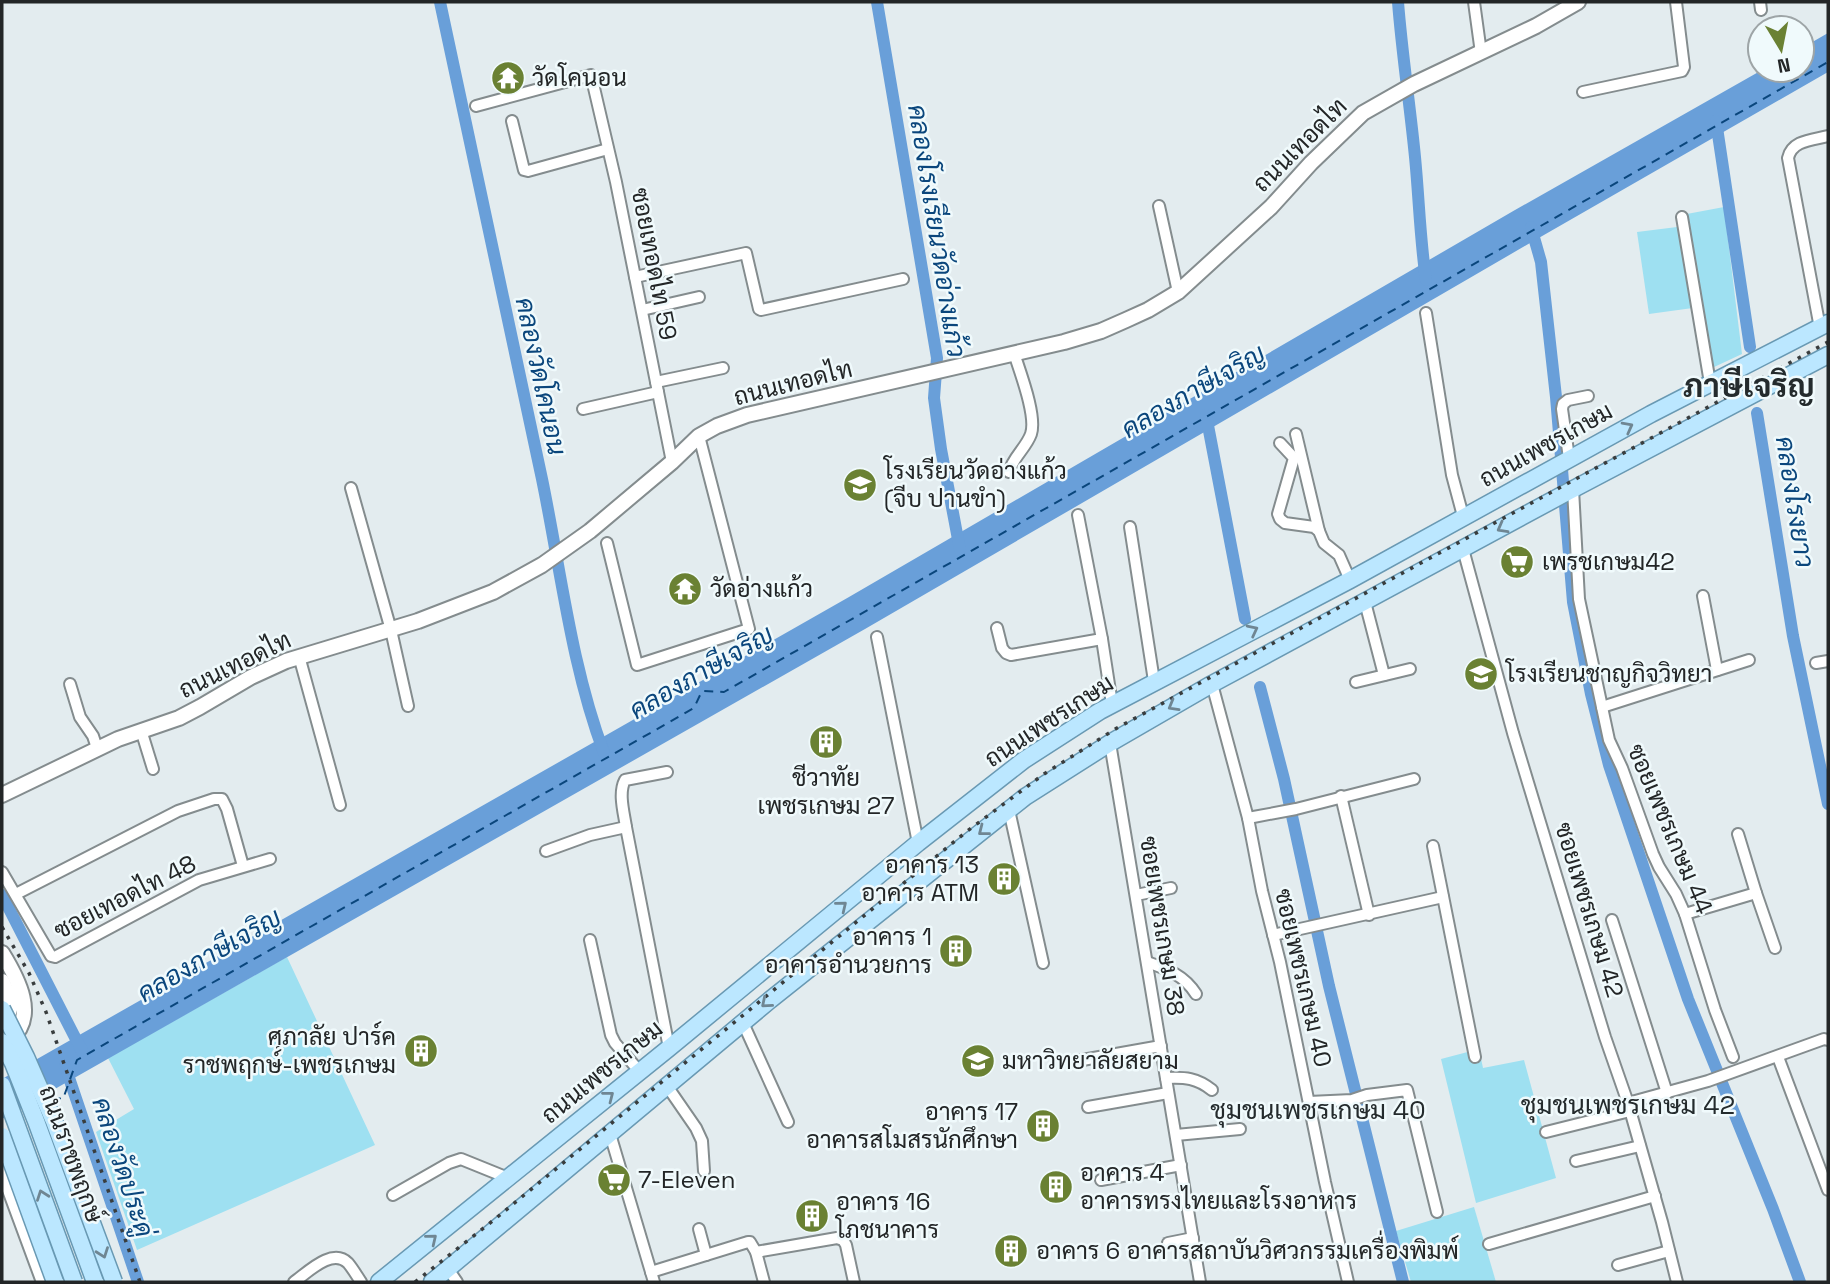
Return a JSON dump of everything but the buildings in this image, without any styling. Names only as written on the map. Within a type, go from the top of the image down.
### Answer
[{"type":"main road","name":"ถนนเทอดไท","points":[[2,795],[97,748],[179,718],[251,677],[299,656],[391,630],[493,592],[569,547],[672,462],[699,436],[717,426],[747,415],[1064,342],[1101,331],[1147,310],[1178,292],[1271,207],[1311,163],[1363,113],[1410,86],[1535,26],[1578,2]]},
{"type":"main road","name":"ถนนเพชรเกษม","points":[[379,1282],[640,1072],[918,842],[1024,760],[1112,704],[1154,681],[1350,579],[1710,383],[1824,325]]},
{"type":"main road","name":"ถนนเพชรเกษม","points":[[432,1282],[453,1275],[667,1086],[1025,797],[1110,743],[1243,667],[1828,355]]},
{"type":"main road","points":[[1229,642],[1228,649],[1237,664],[1243,667]]},
{"type":"main road","points":[[1207,653],[1213,657],[1221,672],[1216,682]]},
{"type":"main road","points":[[2,953],[20,987],[25,1005],[23,1021],[16,1035],[2,1044]]},
{"type":"main road","points":[[2,981],[11,1003],[9,1014],[2,1025]]},
{"type":"main road","points":[[2,1009],[54,1121],[114,1282]]},
{"type":"main road","name":"ถนนราชพฤกษ์","points":[[2,1044],[13,1063],[36,1121],[95,1282]]},
{"type":"main road","points":[[669,1048],[688,1069]]},
{"type":"main road","name":"ถนนราชพฤกษ์","points":[[2,1085],[74,1282]]},
{"type":"main road","points":[[2,1136],[55,1282]]},
{"type":"street","points":[[1474,2],[1481,53]]},
{"type":"street","points":[[1583,92],[1682,71],[1684,67],[1676,2]]},
{"type":"street","name":"ซอยเทอดไท 59","points":[[476,106],[591,75],[672,462]]},
{"type":"street","points":[[512,121],[524,170],[527,171],[608,149]]},
{"type":"street","points":[[1824,325],[1788,158],[1795,145],[1828,136]]},
{"type":"street","points":[[1159,206],[1178,292]]},
{"type":"street","points":[[1682,217],[1710,383]]},
{"type":"street","points":[[635,276],[746,253],[759,310],[902,279]]},
{"type":"street","points":[[642,310],[699,297]]},
{"type":"street","points":[[1426,313],[1451,475],[1463,516]]},
{"type":"street","points":[[1009,472],[1011,464],[1032,432],[1031,408],[1014,353]]},
{"type":"street","points":[[583,409],[723,368]]},
{"type":"street","points":[[1568,459],[1563,404],[1568,400],[1588,396]]},
{"type":"street","points":[[1296,433],[1318,531],[1324,543],[1339,555],[1350,579]]},
{"type":"street","points":[[607,543],[637,665],[749,629],[699,436]]},
{"type":"street","points":[[1280,443],[1294,458],[1278,514],[1280,519],[1285,523],[1314,527],[1318,531]]},
{"type":"street","points":[[351,488],[391,630],[408,706]]},
{"type":"street","name":"ซอยเพชรเกษม 44","points":[[1569,491],[1579,599],[1609,740],[1653,854],[1685,914],[1715,1010],[1733,1057]]},
{"type":"street","points":[[1078,515],[1112,704]]},
{"type":"street","points":[[1130,527],[1154,681]]},
{"type":"street","name":"ซอยเพชรเกษม 42","points":[[1463,549],[1513,733],[1605,1037],[1629,1107],[1677,1282]]},
{"type":"street","points":[[1703,596],[1717,670]]},
{"type":"street","points":[[1366,602],[1384,676]]},
{"type":"street","points":[[998,628],[1002,648],[1011,655],[1102,639]]},
{"type":"street","points":[[877,637],[918,842]]},
{"type":"street","points":[[299,656],[340,806]]},
{"type":"street","points":[[1602,707],[1749,660]]},
{"type":"street","points":[[1816,663],[1828,661]]},
{"type":"street","points":[[1356,682],[1410,669]]},
{"type":"street","name":"ซอยเพชรเกษม 40","points":[[1216,682],[1348,1282]]},
{"type":"street","points":[[71,684],[80,717],[93,736],[97,748]]},
{"type":"street","points":[[141,730],[153,769]]},
{"type":"street","name":"ซอยเพชรเกษม 38","points":[[1110,743],[1200,1282]]},
{"type":"street","points":[[667,772],[625,780],[622,796],[669,1048]]},
{"type":"street","points":[[1248,818],[1414,779]]},
{"type":"street","points":[[1341,796],[1369,915]]},
{"type":"street","points":[[16,894],[178,811],[214,799],[222,799],[227,809],[243,866]]},
{"type":"street","points":[[1009,810],[1043,963]]},
{"type":"street","points":[[546,851],[590,835],[626,827]]},
{"type":"street","points":[[1738,834],[1776,948]]},
{"type":"street","points":[[1433,846],[1475,1057]]},
{"type":"street","name":"ซอยเทอดไท 48","points":[[2,872],[51,956],[55,957],[199,880],[270,859]]},
{"type":"street","points":[[1136,895],[1171,888]]},
{"type":"street","points":[[1685,914],[1756,893]]},
{"type":"street","points":[[1273,935],[1443,897]]},
{"type":"street","points":[[1612,920],[1667,1093]]},
{"type":"street","points":[[590,940],[611,1035],[640,1072]]},
{"type":"street","points":[[1147,961],[1180,976],[1196,994]]},
{"type":"street","points":[[743,1023],[788,1122]]},
{"type":"street","points":[[1546,1132],[1720,1077],[1824,1039],[1828,1040]]},
{"type":"street","points":[[1070,1062],[1161,1046]]},
{"type":"street","points":[[1777,1057],[1828,1190]]},
{"type":"street","points":[[1166,1078],[1188,1077],[1212,1090]]},
{"type":"street","points":[[667,1086],[696,1128],[702,1142],[704,1171]]},
{"type":"street","points":[[1309,1102],[1357,1099],[1407,1090],[1437,1212]]},
{"type":"street","points":[[1088,1107],[1168,1093]]},
{"type":"street","points":[[2,1136],[22,1128],[30,1129],[36,1134],[89,1282]]},
{"type":"street","points":[[1176,1135],[1240,1129]]},
{"type":"street","points":[[610,1134],[653,1277],[706,1255],[748,1242],[756,1252],[764,1282]]},
{"type":"street","points":[[1576,1161],[1640,1146]]},
{"type":"street","points":[[393,1195],[461,1159],[508,1178]]},
{"type":"street","points":[[1101,1180],[1181,1165]]},
{"type":"street","points":[[2,1171],[43,1282]]},
{"type":"street","points":[[1489,1244],[1655,1196]]},
{"type":"street","points":[[699,1230],[706,1255]]},
{"type":"street","points":[[756,1252],[837,1238],[843,1240],[846,1245],[854,1282]]},
{"type":"street","points":[[1167,1243],[1193,1238]]},
{"type":"street","points":[[1618,1265],[1669,1251]]},
{"type":"street","points":[[293,1282],[324,1261],[339,1257],[347,1262],[361,1282]]},
{"type":"shaded area","points":[[1828,33],[1828,72],[1816,79],[1816,40]]},
{"type":"shaded area","points":[[1746,79],[1746,84],[1807,84],[865,629],[2,1119],[2,1079],[849,597],[1515,210]]},
{"type":"shaded area","points":[[1724,207],[1742,354],[1712,368],[1700,307],[1649,314],[1637,232],[1677,227],[1676,216]]},
{"type":"shaded area","points":[[287,957],[375,1145],[137,1250],[96,1132],[134,1109],[108,1058]]},
{"type":"shaded area","points":[[1479,1049],[1483,1068],[1524,1060],[1556,1178],[1476,1203],[1441,1059]]},
{"type":"shaded area","points":[[1474,1207],[1496,1282],[1411,1282],[1396,1231]]},
{"type":"waterway","name":"คลองวัดโคนอน","points":[[440,2],[542,479],[575,652],[604,753]]},
{"type":"waterway","name":"คลองโรงเรียนวัดอ่างแก้ว","points":[[877,2],[937,358],[934,398],[960,550]]},
{"type":"waterway","points":[[1398,2],[1426,280]]},
{"type":"waterway","name":"คลองโรงยาว","points":[[1716,121],[1750,347]]},
{"type":"waterway","points":[[1531,227],[1541,262],[1556,397],[1573,602],[1591,694],[1609,765],[1688,999],[1800,1282]]},
{"type":"waterway","name":"คลองโรงยาว","points":[[1757,413],[1793,636],[1828,804]]},
{"type":"waterway","name":"คลองภาษีเจริญ","points":[[1206,415],[1245,619]]},
{"type":"waterway","points":[[1260,687],[1284,779],[1329,986],[1403,1282]]},
{"type":"waterway","points":[[2,895],[82,1051]]},
{"type":"waterway","name":"คลองวัดประดู่","points":[[65,1066],[138,1282]]},
{"type":"ferry route","points":[[52,1097],[63,1099],[77,1060],[694,708],[702,691],[724,692],[1828,62]]},
{"type":"railway","points":[[415,1282],[966,832],[1044,774],[1117,728],[1828,342]]},
{"type":"railway","points":[[2,927],[29,973],[46,1012],[140,1282]]},
{"type":"place","name":"วัดโคนอน","points":[[508,78]]},
{"type":"place","name":"โรงเรียนวัดอ่างแก้ว (จีบ ปานขำ)","points":[[860,485]]},
{"type":"place","name":"เพรชเกษม42","points":[[1517,562]]},
{"type":"place","name":"วัดอ่างแก้ว","points":[[685,589]]},
{"type":"place","name":"โรงเรียนชาญกิจวิทยา","points":[[1481,674]]},
{"type":"place","name":"ชีวาทัย เพชรเกษม 27","points":[[826,742]]},
{"type":"place","name":"อาคาร 13 อาคาร ATM","points":[[1004,879]]},
{"type":"place","name":"อาคาร 1 อาคารอำนวยการ","points":[[956,951]]},
{"type":"place","name":"ศุภาลัย ปาร์ค ราชพฤกษ์-เพชรเกษม","points":[[421,1051]]},
{"type":"place","name":"มหาวิทยาลัยสยาม","points":[[978,1061]]},
{"type":"place","name":"อาคาร 17 อาคารสโมสรนักศึกษา","points":[[1043,1126]]},
{"type":"place","name":"7-Eleven","points":[[614,1180]]},
{"type":"place","name":"อาคาร 4 อาคารทรงไทยและโรงอาหาร","points":[[1056,1187]]},
{"type":"place","name":"อาคาร 16 โภชนาคาร","points":[[812,1216]]},
{"type":"place","name":"อาคาร 6 อาคารสถาบันวิศวกรรมเครื่องพิมพ์","points":[[1011,1251]]},
{"type":"district","name":"ภาษีเจริญ","points":[[1749,386]]},
{"type":"district","name":"ชุมชนเพชรเกษม 42","points":[[1628,1105]]},
{"type":"district","name":"ชุมชนเพชรเกษม 40","points":[[1318,1110]]}]
